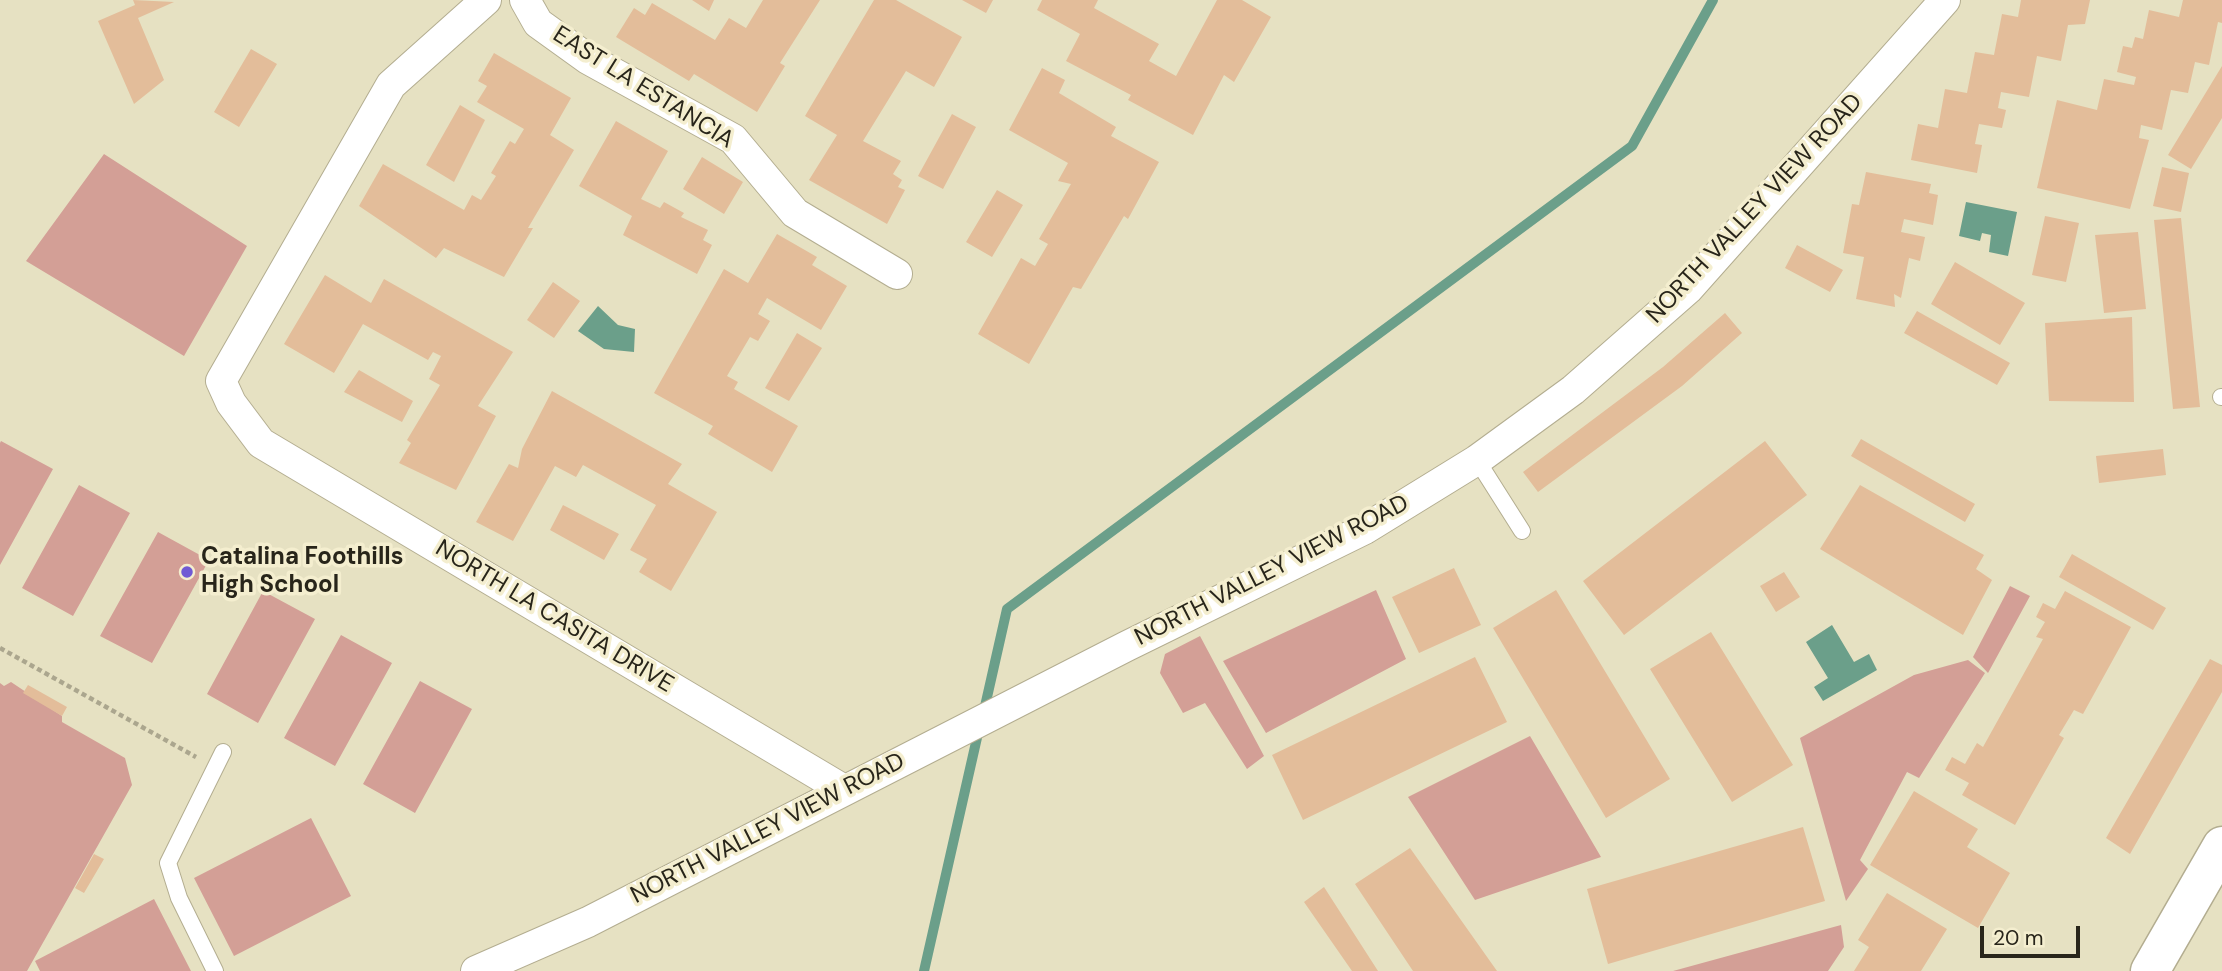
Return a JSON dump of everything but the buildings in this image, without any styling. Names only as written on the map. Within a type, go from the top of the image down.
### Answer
[{"type":"main road","points":[[2150,971],[2222,846]]},
{"type":"street","name":"NORTH LA CASITA DRIVE","points":[[486,0],[391,85],[221,381],[231,403],[261,443],[844,790]]},
{"type":"street","name":"EAST LA ESTANCIA","points":[[525,0],[538,23],[588,59],[733,139],[794,213],[897,274]]},
{"type":"street","name":"NORTH VALLEY VIEW ROAD","points":[[476,971],[588,922],[1365,528],[1477,460],[1573,390],[1688,289],[1945,0]]},
{"type":"lane","points":[[1477,460],[1522,531]]},
{"type":"lane","points":[[215,971],[179,898],[168,863],[223,751]]},
{"type":"path","points":[[0,648],[215,768]]},
{"type":"shaded area","points":[[104,154],[247,246],[184,356],[26,261]]},
{"type":"shaded area","points":[[1966,202],[2017,212],[2008,256],[1989,252],[1991,235],[1982,233],[1980,241],[1959,236]]},
{"type":"shaded area","points":[[598,306],[618,325],[635,329],[634,352],[604,349],[578,331]]},
{"type":"shaded area","points":[[1,441],[53,469],[0,565],[0,443]]},
{"type":"shaded area","points":[[79,485],[130,513],[73,616],[22,588]]},
{"type":"shaded area","points":[[158,532],[209,560],[152,663],[100,636]]},
{"type":"shaded area","points":[[2010,586],[2030,596],[1988,673],[1973,657]]},
{"type":"shaded area","points":[[1376,590],[1406,659],[1266,733],[1223,661]]},
{"type":"shaded area","points":[[263,591],[315,619],[258,723],[207,694]]},
{"type":"shaded area","points":[[1832,625],[1854,662],[1869,654],[1877,670],[1823,701],[1814,687],[1828,678],[1806,642]]},
{"type":"shaded area","points":[[341,635],[392,663],[335,766],[284,738]]},
{"type":"shaded area","points":[[1200,636],[1264,756],[1247,769],[1205,703],[1183,713],[1160,673],[1165,654]]},
{"type":"shaded area","points":[[1968,660],[1985,673],[1919,778],[1907,772],[1860,860],[1868,869],[1846,901],[1800,738],[1914,675]]},
{"type":"shaded area","points":[[420,681],[472,709],[415,813],[363,784]]},
{"type":"shaded area","points":[[11,682],[62,716],[62,722],[125,758],[132,785],[27,971],[0,971],[0,683],[4,686]]},
{"type":"shaded area","points":[[1530,736],[1601,857],[1475,900],[1408,797]]},
{"type":"shaded area","points":[[311,818],[351,896],[234,956],[194,878]]},
{"type":"shaded area","points":[[154,899],[191,971],[40,971],[35,961]]},
{"type":"shaded area","points":[[1841,925],[1844,947],[1828,971],[1673,971]]},
{"type":"waterway","points":[[983,715],[1007,609],[1632,146],[1713,0]]},
{"type":"waterway","points":[[924,971],[979,729]]},
{"type":"place","name":"Catalina Foothills High School","points":[[187,572]]}]
